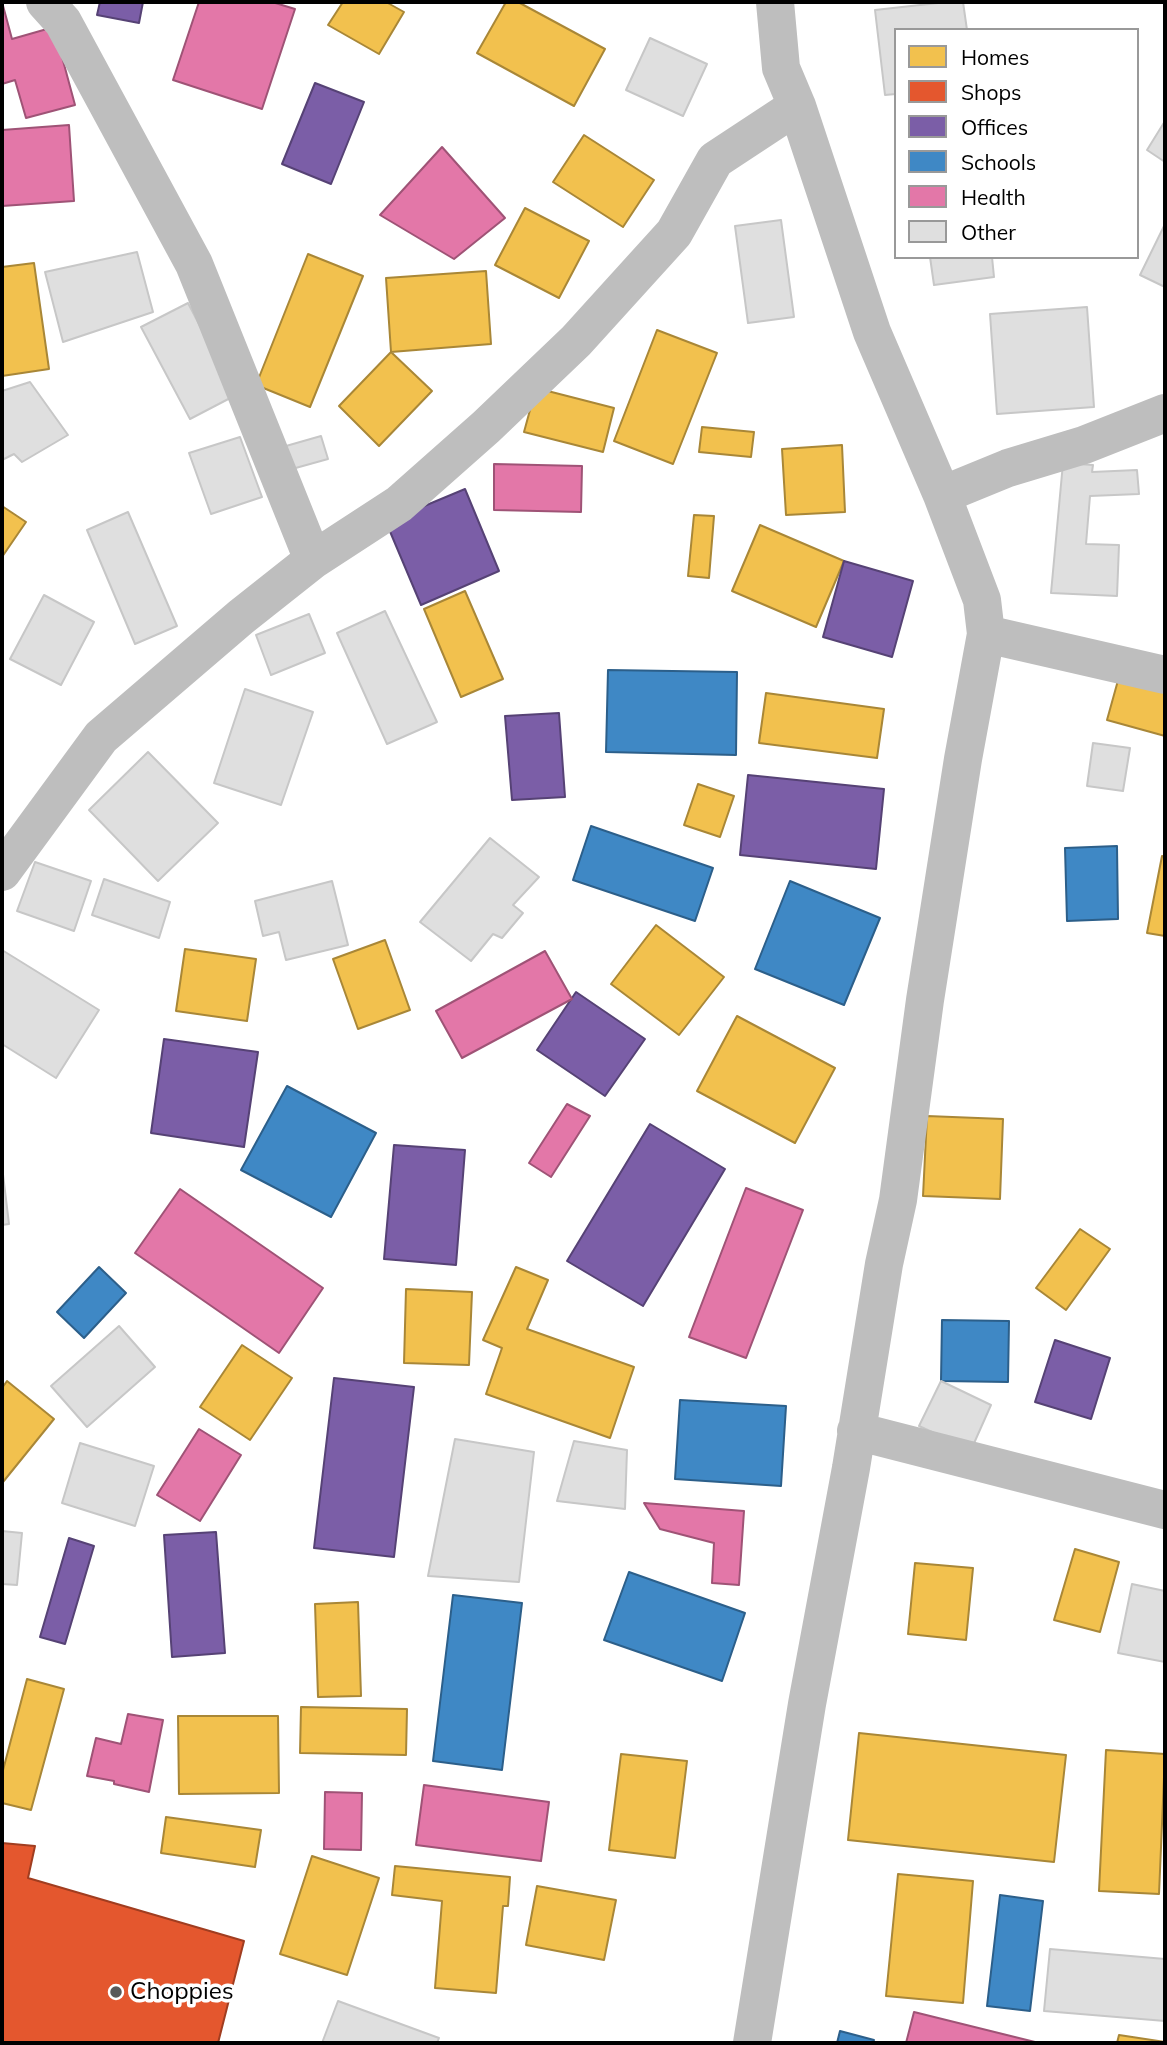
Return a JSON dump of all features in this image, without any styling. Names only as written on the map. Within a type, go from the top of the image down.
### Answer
[{"type":"street","points":[[45,2],[63,22],[194,264],[313,560]]},
{"type":"street","points":[[752,2043],[807,1704],[884,1264],[898,1200],[925,1000],[963,759],[986,634],[982,600],[942,495],[872,332],[782,68],[775,2]]},
{"type":"street","points":[[2,872],[101,737],[241,617],[313,560],[399,504],[576,341],[674,233],[715,160],[797,106]]},
{"type":"street","points":[[942,495],[1008,468],[1083,445],[1165,413]]},
{"type":"street","points":[[986,634],[1165,675]]},
{"type":"street","points":[[856,1431],[1165,1510]]},
{"type":"building: Homes","points":[[343,2],[386,2],[404,12],[379,54],[328,25]]},
{"type":"building: Homes","points":[[506,2],[518,2],[605,49],[574,106],[477,53]]},
{"type":"building: Homes","points":[[584,135],[654,180],[623,227],[553,182]]},
{"type":"building: Homes","points":[[525,208],[589,241],[559,298],[495,265]]},
{"type":"building: Homes","points":[[308,254],[363,276],[310,407],[256,385]]},
{"type":"building: Homes","points":[[34,263],[49,369],[2,376],[2,267]]},
{"type":"building: Homes","points":[[486,271],[491,344],[391,352],[386,278]]},
{"type":"building: Homes","points":[[657,330],[717,353],[673,464],[614,441]]},
{"type":"building: Homes","points":[[391,352],[432,391],[379,446],[339,406]]},
{"type":"building: Homes","points":[[536,388],[614,408],[603,452],[524,432]]},
{"type":"building: Homes","points":[[702,427],[754,432],[751,457],[699,452]]},
{"type":"building: Homes","points":[[842,445],[845,512],[786,515],[782,449]]},
{"type":"building: Homes","points":[[2,506],[26,522],[2,557]]},
{"type":"building: Homes","points":[[694,515],[714,516],[709,578],[688,576]]},
{"type":"building: Homes","points":[[760,525],[844,561],[816,627],[732,591]]},
{"type":"building: Homes","points":[[465,591],[503,679],[461,697],[424,609]]},
{"type":"building: Homes","points":[[1122,666],[1165,677],[1165,736],[1107,720]]},
{"type":"building: Homes","points":[[766,693],[884,709],[877,758],[759,743]]},
{"type":"building: Homes","points":[[698,784],[734,796],[720,837],[684,825]]},
{"type":"building: Homes","points":[[1162,856],[1165,857],[1165,936],[1147,933]]},
{"type":"building: Homes","points":[[656,925],[724,977],[679,1035],[611,984]]},
{"type":"building: Homes","points":[[385,940],[410,1010],[358,1029],[333,959]]},
{"type":"building: Homes","points":[[185,949],[256,959],[247,1021],[176,1011]]},
{"type":"building: Homes","points":[[737,1016],[835,1068],[795,1143],[697,1091]]},
{"type":"building: Homes","points":[[927,1116],[1003,1119],[1000,1199],[923,1196]]},
{"type":"building: Homes","points":[[1080,1229],[1110,1249],[1066,1310],[1036,1288]]},
{"type":"building: Homes","points":[[516,1267],[548,1280],[527,1329],[634,1367],[610,1438],[486,1394],[502,1348],[483,1340]]},
{"type":"building: Homes","points":[[406,1289],[472,1292],[469,1365],[404,1363]]},
{"type":"building: Homes","points":[[242,1345],[292,1378],[250,1440],[200,1407]]},
{"type":"building: Homes","points":[[7,1381],[54,1419],[3,1482],[2,1388]]},
{"type":"building: Homes","points":[[1075,1549],[1119,1562],[1100,1632],[1054,1620]]},
{"type":"building: Homes","points":[[915,1563],[973,1568],[966,1640],[908,1634]]},
{"type":"building: Homes","points":[[358,1602],[361,1696],[318,1697],[315,1604]]},
{"type":"building: Homes","points":[[27,1679],[64,1689],[31,1810],[2,1803],[2,1774]]},
{"type":"building: Homes","points":[[301,1707],[407,1709],[406,1755],[300,1753]]},
{"type":"building: Homes","points":[[178,1716],[278,1716],[279,1793],[179,1794]]},
{"type":"building: Homes","points":[[859,1733],[1066,1755],[1054,1862],[848,1840]]},
{"type":"building: Homes","points":[[1106,1750],[1165,1754],[1159,1894],[1099,1891]]},
{"type":"building: Homes","points":[[621,1754],[687,1761],[675,1858],[609,1850]]},
{"type":"building: Homes","points":[[166,1817],[261,1830],[255,1867],[161,1853]]},
{"type":"building: Homes","points":[[312,1856],[379,1878],[347,1975],[280,1954]]},
{"type":"building: Homes","points":[[395,1866],[510,1877],[508,1906],[503,1906],[496,1993],[435,1988],[442,1901],[392,1895]]},
{"type":"building: Homes","points":[[898,1874],[973,1881],[963,2003],[886,1996]]},
{"type":"building: Homes","points":[[537,1886],[616,1900],[604,1960],[526,1945]]},
{"type":"building: Homes","points":[[1119,2035],[1165,2042],[1165,2043],[1117,2043]]},
{"type":"building: Shops","name":"Choppies","points":[[2,1843],[35,1846],[28,1878],[244,1941],[218,2043],[2,2043]]},
{"type":"building: Offices","points":[[100,2],[143,2],[139,23],[97,15]]},
{"type":"building: Offices","points":[[315,83],[364,102],[331,184],[282,164]]},
{"type":"building: Offices","points":[[465,489],[499,571],[421,605],[386,522]]},
{"type":"building: Offices","points":[[844,561],[913,581],[892,657],[823,637]]},
{"type":"building: Offices","points":[[559,713],[565,797],[512,800],[505,716]]},
{"type":"building: Offices","points":[[748,775],[884,789],[876,869],[740,855]]},
{"type":"building: Offices","points":[[576,992],[645,1039],[605,1096],[537,1050]]},
{"type":"building: Offices","points":[[164,1039],[258,1052],[244,1147],[151,1133]]},
{"type":"building: Offices","points":[[650,1124],[725,1169],[643,1306],[567,1261]]},
{"type":"building: Offices","points":[[394,1145],[465,1150],[456,1265],[384,1259]]},
{"type":"building: Offices","points":[[1055,1340],[1110,1358],[1091,1419],[1035,1402]]},
{"type":"building: Offices","points":[[334,1378],[414,1387],[394,1557],[314,1548]]},
{"type":"building: Offices","points":[[216,1532],[225,1653],[172,1657],[164,1535]]},
{"type":"building: Offices","points":[[69,1538],[94,1546],[65,1644],[40,1637]]},
{"type":"building: Schools","points":[[608,670],[737,672],[736,755],[606,752]]},
{"type":"building: Schools","points":[[591,826],[713,868],[695,921],[573,880]]},
{"type":"building: Schools","points":[[1117,846],[1118,919],[1067,921],[1065,848]]},
{"type":"building: Schools","points":[[790,881],[880,918],[844,1005],[755,969]]},
{"type":"building: Schools","points":[[287,1086],[376,1133],[331,1217],[241,1170]]},
{"type":"building: Schools","points":[[99,1267],[126,1293],[84,1338],[57,1312]]},
{"type":"building: Schools","points":[[942,1320],[1009,1321],[1008,1382],[941,1381]]},
{"type":"building: Schools","points":[[680,1400],[786,1406],[781,1486],[675,1479]]},
{"type":"building: Schools","points":[[629,1572],[745,1613],[722,1681],[604,1640]]},
{"type":"building: Schools","points":[[453,1595],[522,1603],[502,1770],[433,1761]]},
{"type":"building: Schools","points":[[1000,1895],[1043,1901],[1030,2011],[987,2006]]},
{"type":"building: Schools","points":[[840,2031],[874,2040],[873,2043],[837,2043]]},
{"type":"building: Health","points":[[2,2],[12,39],[54,27],[75,105],[26,118],[15,80],[2,84]]},
{"type":"building: Health","points":[[199,2],[272,2],[295,9],[262,109],[173,80]]},
{"type":"building: Health","points":[[69,125],[74,201],[2,206],[2,130]]},
{"type":"building: Health","points":[[442,147],[505,218],[454,259],[380,215]]},
{"type":"building: Health","points":[[494,464],[582,466],[581,512],[494,510]]},
{"type":"building: Health","points":[[545,951],[572,999],[462,1058],[436,1011]]},
{"type":"building: Health","points":[[567,1104],[590,1116],[551,1177],[529,1163]]},
{"type":"building: Health","points":[[746,1188],[803,1210],[746,1358],[689,1337]]},
{"type":"building: Health","points":[[180,1189],[323,1288],[279,1353],[135,1253]]},
{"type":"building: Health","points":[[199,1429],[241,1455],[200,1521],[157,1495]]},
{"type":"building: Health","points":[[644,1503],[744,1511],[739,1585],[712,1583],[714,1543],[660,1529]]},
{"type":"building: Health","points":[[128,1714],[163,1720],[149,1792],[87,1776],[96,1738],[121,1744]]},
{"type":"building: Health","points":[[424,1785],[549,1802],[541,1861],[416,1845]]},
{"type":"building: Health","points":[[325,1792],[362,1793],[361,1850],[324,1849]]},
{"type":"building: Health","points":[[914,2012],[1039,2043],[906,2043]]},
{"type":"building: Other","points":[[963,2],[967,28],[894,28],[894,94],[885,95],[875,10]]},
{"type":"building: Other","points":[[650,38],[707,64],[683,116],[626,90]]},
{"type":"building: Other","points":[[1165,121],[1165,162],[1147,150]]},
{"type":"building: Other","points":[[781,220],[794,317],[748,323],[735,226]]},
{"type":"building: Other","points":[[1165,224],[1165,287],[1140,275]]},
{"type":"building: Other","points":[[137,252],[153,312],[63,342],[45,272]]},
{"type":"building: Other","points":[[930,259],[992,259],[994,277],[934,285]]},
{"type":"building: Other","points":[[188,303],[236,395],[190,419],[141,327]]},
{"type":"building: Other","points":[[1087,307],[1094,407],[997,414],[990,314]]},
{"type":"building: Other","points":[[30,382],[68,435],[22,462],[14,454],[2,460],[2,391]]},
{"type":"building: Other","points":[[321,436],[328,459],[292,469],[286,446]]},
{"type":"building: Other","points":[[240,437],[262,497],[211,514],[189,453]]},
{"type":"building: Other","points":[[1063,463],[1093,465],[1092,472],[1137,470],[1139,494],[1090,496],[1086,544],[1119,545],[1117,596],[1051,593]]},
{"type":"building: Other","points":[[128,512],[177,626],[135,644],[87,530]]},
{"type":"building: Other","points":[[44,595],[94,622],[61,685],[10,659]]},
{"type":"building: Other","points":[[385,611],[437,722],[387,744],[337,633]]},
{"type":"building: Other","points":[[309,614],[325,653],[271,675],[256,635]]},
{"type":"building: Other","points":[[245,689],[313,712],[281,805],[214,783]]},
{"type":"building: Other","points":[[1093,743],[1130,748],[1123,791],[1087,786]]},
{"type":"building: Other","points":[[148,752],[218,823],[158,881],[89,810]]},
{"type":"building: Other","points":[[490,838],[539,877],[513,905],[523,913],[502,938],[493,934],[471,961],[420,922]]},
{"type":"building: Other","points":[[35,862],[91,881],[74,931],[17,911]]},
{"type":"building: Other","points":[[104,879],[170,902],[159,938],[92,915]]},
{"type":"building: Other","points":[[332,881],[348,945],[286,960],[279,932],[263,936],[255,901]]},
{"type":"building: Other","points":[[2,950],[99,1010],[56,1078],[2,1044]]},
{"type":"building: Other","points":[[2,1166],[9,1224],[2,1225]]},
{"type":"building: Other","points":[[119,1326],[155,1367],[87,1427],[51,1386]]},
{"type":"building: Other","points":[[941,1381],[991,1405],[971,1450],[919,1426]]},
{"type":"building: Other","points":[[455,1439],[534,1452],[519,1582],[428,1576]]},
{"type":"building: Other","points":[[574,1441],[627,1450],[625,1509],[557,1501]]},
{"type":"building: Other","points":[[80,1443],[154,1466],[135,1526],[62,1503]]},
{"type":"building: Other","points":[[2,1531],[22,1533],[17,1585],[2,1584]]},
{"type":"building: Other","points":[[1132,1584],[1165,1591],[1165,1662],[1118,1653]]},
{"type":"building: Other","points":[[1050,1949],[1165,1959],[1165,2021],[1044,2011]]},
{"type":"building: Other","points":[[338,2001],[439,2038],[437,2043],[322,2043]]},
{"type":"place","name":"Choppies","points":[[116,1992]]}]
